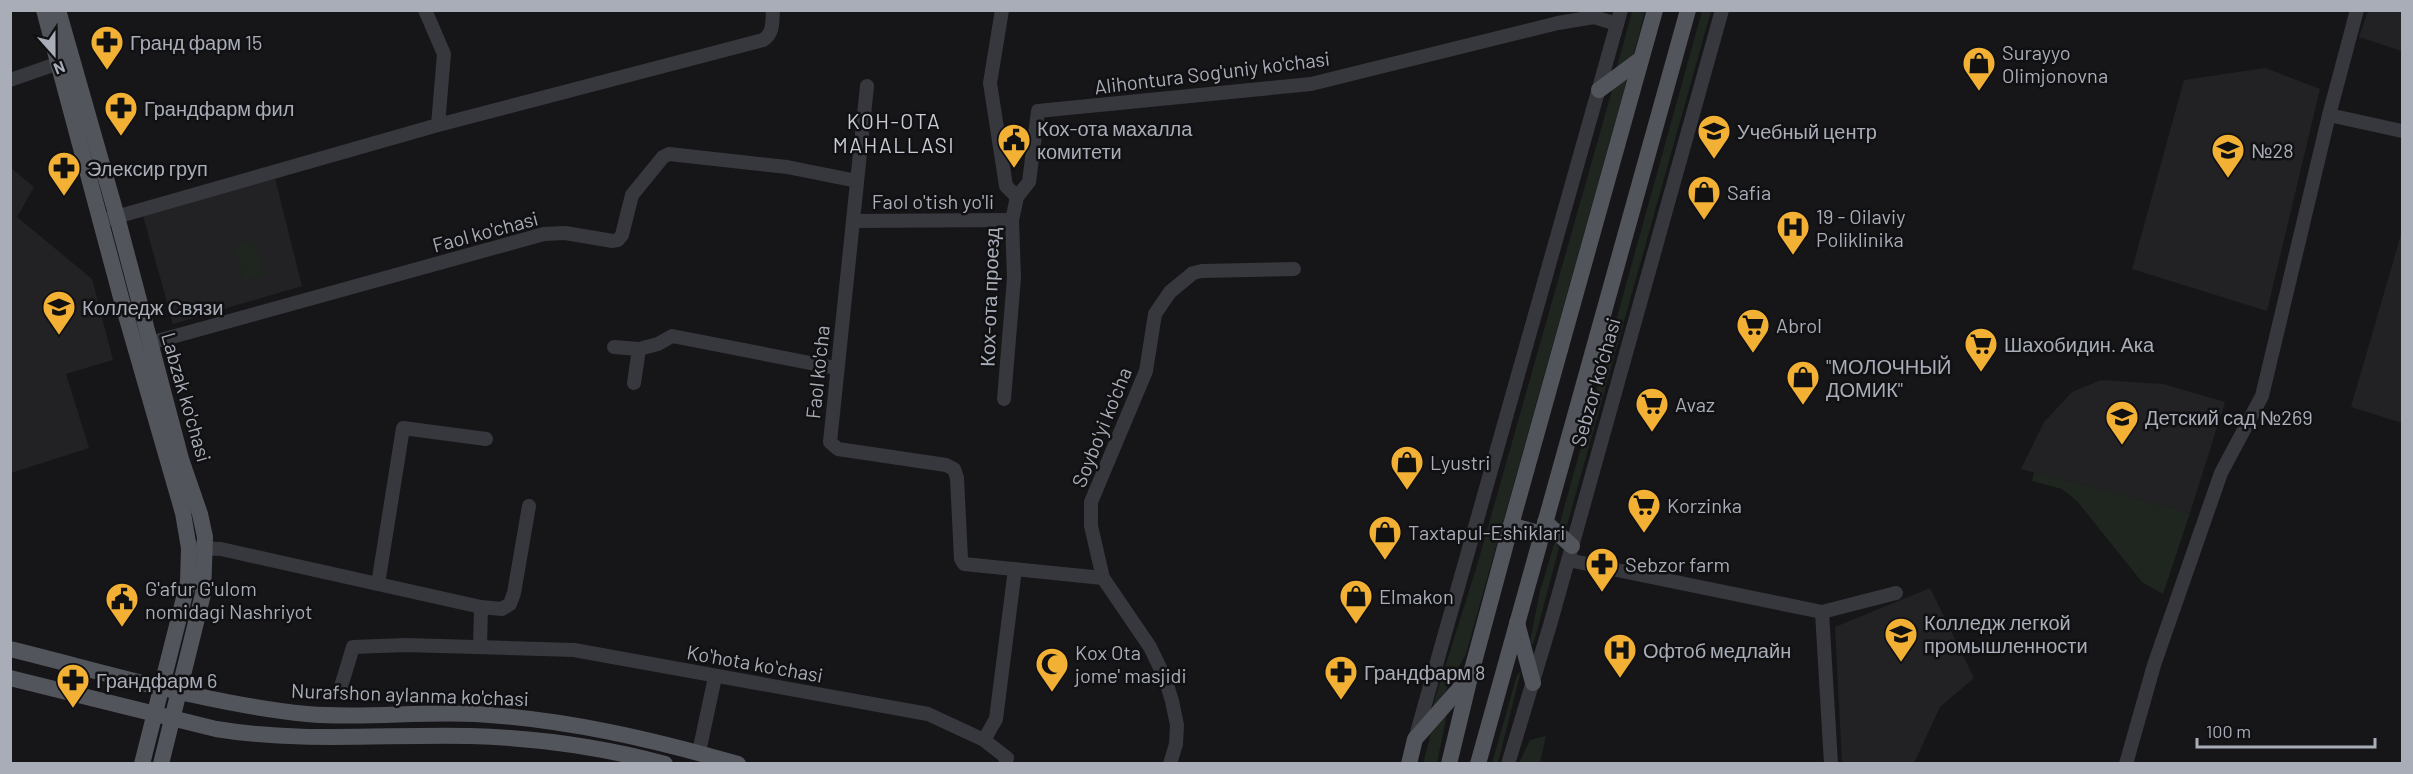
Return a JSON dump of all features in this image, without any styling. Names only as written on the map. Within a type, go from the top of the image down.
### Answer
[{"type":"main road","name":"Labzak ko'chasi","points":[[44,10],[150,343],[181,459],[200,514],[197,548],[142,764]]},
{"type":"main road","name":"Labzak ko'chasi","points":[[58,10],[183,513],[197,548],[203,594],[161,764]]},
{"type":"main road","points":[[1449,764],[1511,525],[1655,10]]},
{"type":"main road","name":"Sebzor ko‘chasi","points":[[1478,764],[1688,10]]},
{"type":"main road","points":[[1599,90],[1641,59]]},
{"type":"main road","points":[[1511,525],[1543,528],[1570,553]]},
{"type":"main road","points":[[1517,623],[1533,683]]},
{"type":"main road","name":"Nurafshon aylanma ko'chasi","points":[[10,649],[221,701],[319,715],[465,714],[533,719],[621,733],[738,764]]},
{"type":"main road","points":[[1409,764],[1416,739],[1470,677]]},
{"type":"main road","name":"Nurafshon aylanma ko'chasi","points":[[10,678],[216,729],[258,735],[300,738],[472,736],[531,740],[590,748],[665,764]]},
{"type":"main road","points":[[382,716],[376,727],[378,733],[383,737]]},
{"type":"street","points":[[425,10],[444,54],[438,125]]},
{"type":"street","points":[[109,219],[438,125],[763,40],[772,30],[773,10]]},
{"type":"street","points":[[1002,10],[990,83],[1006,186],[1017,197]]},
{"type":"street","name":"Sebzor ko‘chasi","points":[[1508,764],[1570,553],[1722,10]]},
{"type":"street","points":[[2126,764],[2168,621],[2226,462],[2262,396],[2356,10]]},
{"type":"street","name":"Alihontura Sog'uniy ko'chasi","points":[[1017,197],[1029,182],[1038,111],[1311,84],[1594,16],[1619,17]]},
{"type":"street","points":[[1416,739],[1619,17]]},
{"type":"street","points":[[10,80],[60,63]]},
{"type":"street","name":"Faol ko'cha","points":[[867,86],[836,368],[830,437],[832,445],[838,449],[951,466],[957,478],[964,564],[1103,578]]},
{"type":"street","points":[[2329,115],[2403,131]]},
{"type":"street","name":"Faol ko'chasi","points":[[150,343],[544,234],[565,233],[618,240],[622,235],[632,195],[663,157],[669,154],[787,167],[857,181]]},
{"type":"street","name":"Кох-ота проезд","points":[[1004,399],[1014,278],[1012,220],[1017,197]]},
{"type":"street","name":"Faol o'tish yo'li","points":[[854,220],[1012,220]]},
{"type":"street","name":"Soybo'yi ko'cha","points":[[1170,764],[1176,744],[1177,725],[1165,678],[1150,647],[1103,578],[1091,526],[1091,502],[1146,371],[1155,314],[1170,292],[1193,273],[1202,271],[1294,269]]},
{"type":"street","points":[[614,347],[639,349],[658,344],[672,336],[836,368]]},
{"type":"street","points":[[634,383],[639,349]]},
{"type":"street","points":[[378,584],[403,428],[486,439]]},
{"type":"street","points":[[197,548],[221,549],[481,607],[502,609],[510,604],[514,593],[530,506]]},
{"type":"street","points":[[1570,553],[1822,612],[1896,593]]},
{"type":"street","points":[[984,740],[996,719],[1015,569]]},
{"type":"street","points":[[480,647],[481,607]]},
{"type":"street","points":[[1822,612],[1831,764]]},
{"type":"street","name":"Koʻhota koʻchasi","points":[[339,693],[353,647],[406,645],[574,650],[928,714],[984,740],[1007,758],[1005,764]]},
{"type":"street","points":[[699,752],[715,677]]},
{"type":"shaded area","points":[[1632,11],[1645,11],[1633,57],[1617,67]]},
{"type":"shaded area","points":[[1702,11],[1711,11],[1565,532],[1559,526]]},
{"type":"shaded area","points":[[2368,11],[2402,11],[2402,51],[2359,37]]},
{"type":"shaded area","name":"№28","points":[[2265,68],[2320,89],[2267,311],[2132,269],[2184,80]]},
{"type":"shaded area","points":[[1628,76],[1466,654],[1435,710],[1432,708],[1476,569],[1613,87]]},
{"type":"shaded area","name":"Колледж Связи","points":[[11,168],[34,187],[17,217],[92,279],[113,360],[66,374],[89,448],[11,473]]},
{"type":"shaded area","points":[[275,178],[302,286],[173,324],[143,216]]},
{"type":"shaded area","points":[[2402,231],[2402,423],[2351,407]]},
{"type":"shaded area","points":[[254,240],[264,274],[244,279],[234,246]]},
{"type":"shaded area","name":"Детский сад №269","points":[[2101,380],[2163,384],[2225,402],[2190,513],[2021,469],[2044,422],[2072,392]]},
{"type":"shaded area","points":[[2034,472],[2190,513],[2163,594],[2142,582],[2077,501],[2062,489],[2032,481]]},
{"type":"shaded area","points":[[1555,541],[1559,548],[1532,645],[1530,641],[1540,591]]},
{"type":"shaded area","name":"Колледж легкой промышленности","points":[[1930,588],[1974,678],[1940,707],[1914,763],[1842,763],[1835,627]]},
{"type":"shaded area","points":[[1521,671],[1498,763],[1492,763],[1517,675]]},
{"type":"shaded area","points":[[1447,714],[1437,763],[1423,764],[1431,733]]},
{"type":"shaded area","points":[[1546,736],[1540,763],[1519,763],[1530,740]]},
{"type":"place","name":"Гранд фарм 15","points":[[107,71]]},
{"type":"place","name":"Surayyo Olimjonovna","points":[[1979,92]]},
{"type":"place","name":"Грандфарм фил","points":[[121,137]]},
{"type":"place","name":"Учебный центр","points":[[1714,160]]},
{"type":"place","name":"Кох-ота махалла комитети","points":[[1014,169]]},
{"type":"place","name":"№28","points":[[2228,179]]},
{"type":"place","name":"Элексир груп","points":[[64,197]]},
{"type":"place","name":"Safia","points":[[1704,221]]},
{"type":"place","name":"19 - Oilaviy Poliklinika","points":[[1793,256]]},
{"type":"place","name":"Колледж Связи","points":[[59,336]]},
{"type":"place","name":"Abrol","points":[[1753,354]]},
{"type":"place","name":"Шахобидин. Ака","points":[[1981,373]]},
{"type":"place","name":"\"МОЛОЧНЫЙ ДОМИК\"","points":[[1803,406]]},
{"type":"place","name":"Avaz","points":[[1652,433]]},
{"type":"place","name":"Детский сад №269","points":[[2122,446]]},
{"type":"place","name":"Lyustri","points":[[1407,491]]},
{"type":"place","name":"Korzinka","points":[[1644,534]]},
{"type":"place","name":"Taxtapul-Eshiklari","points":[[1385,561]]},
{"type":"place","name":"Sebzor farm","points":[[1602,593]]},
{"type":"place","name":"Elmakon","points":[[1356,625]]},
{"type":"place","name":"G'afur G'ulom nomidagi Nashriyot","points":[[122,628]]},
{"type":"place","name":"Колледж легкой промышленности","points":[[1901,663]]},
{"type":"place","name":"Офтоб медлайн","points":[[1620,679]]},
{"type":"place","name":"Kox Ota jome' masjidi","points":[[1052,693]]},
{"type":"place","name":"Грандфарм 8","points":[[1341,701]]},
{"type":"place","name":"Грандфарм 6","points":[[73,709]]},
{"type":"district","name":"KOH-OTA MAHALLASI","points":[[894,132]]}]
